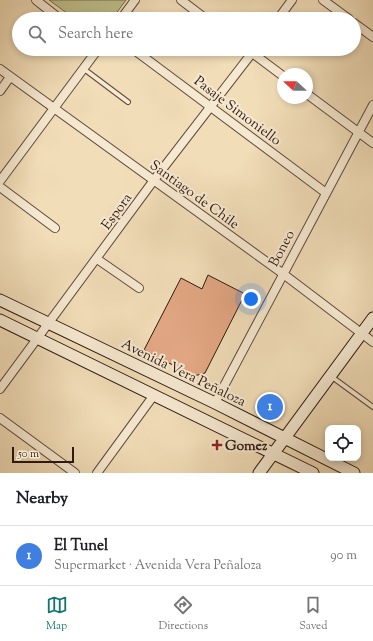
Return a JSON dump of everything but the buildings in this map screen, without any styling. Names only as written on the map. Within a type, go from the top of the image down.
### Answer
[{"type":"main road","name":"Avenida Vera Peñaloza","points":[[0,300],[215,403],[354,473]]},
{"type":"main road","points":[[259,473],[373,318]]},
{"type":"main road","points":[[0,320],[313,473]]},
{"type":"street","points":[[36,0],[51,12]]},
{"type":"street","points":[[126,12],[135,0]]},
{"type":"street","points":[[181,0],[197,12]]},
{"type":"street","points":[[283,12],[292,0]]},
{"type":"street","points":[[324,0],[340,12]]},
{"type":"street","points":[[361,28],[373,37]]},
{"type":"street","points":[[0,181],[93,56]]},
{"type":"street","name":"Pasaje Simoniello","points":[[143,56],[326,193]]},
{"type":"street","name":"Espora","points":[[0,390],[154,180],[212,107],[247,56]]},
{"type":"street","points":[[258,56],[277,71]]},
{"type":"street","name":"Santiago de Chile","points":[[0,69],[282,273],[373,342]]},
{"type":"street","points":[[0,91],[10,77]]},
{"type":"street","points":[[313,98],[373,143]]},
{"type":"street","name":"Boneo","points":[[215,403],[282,273],[373,105]]},
{"type":"street","points":[[0,187],[55,228]]},
{"type":"street","points":[[97,258],[139,288]]},
{"type":"street","points":[[97,473],[154,395]]},
{"type":"street","points":[[0,418],[75,473]]},
{"type":"lane","points":[[84,69],[128,102]]},
{"type":"lane","points":[[330,376],[373,407]]},
{"type":"green space","points":[[49,0],[126,0],[117,12],[65,12]]},
{"type":"place","name":"El Tunel","points":[[270,407]]},
{"type":"place","name":"Gomez","points":[[217,445]]}]
